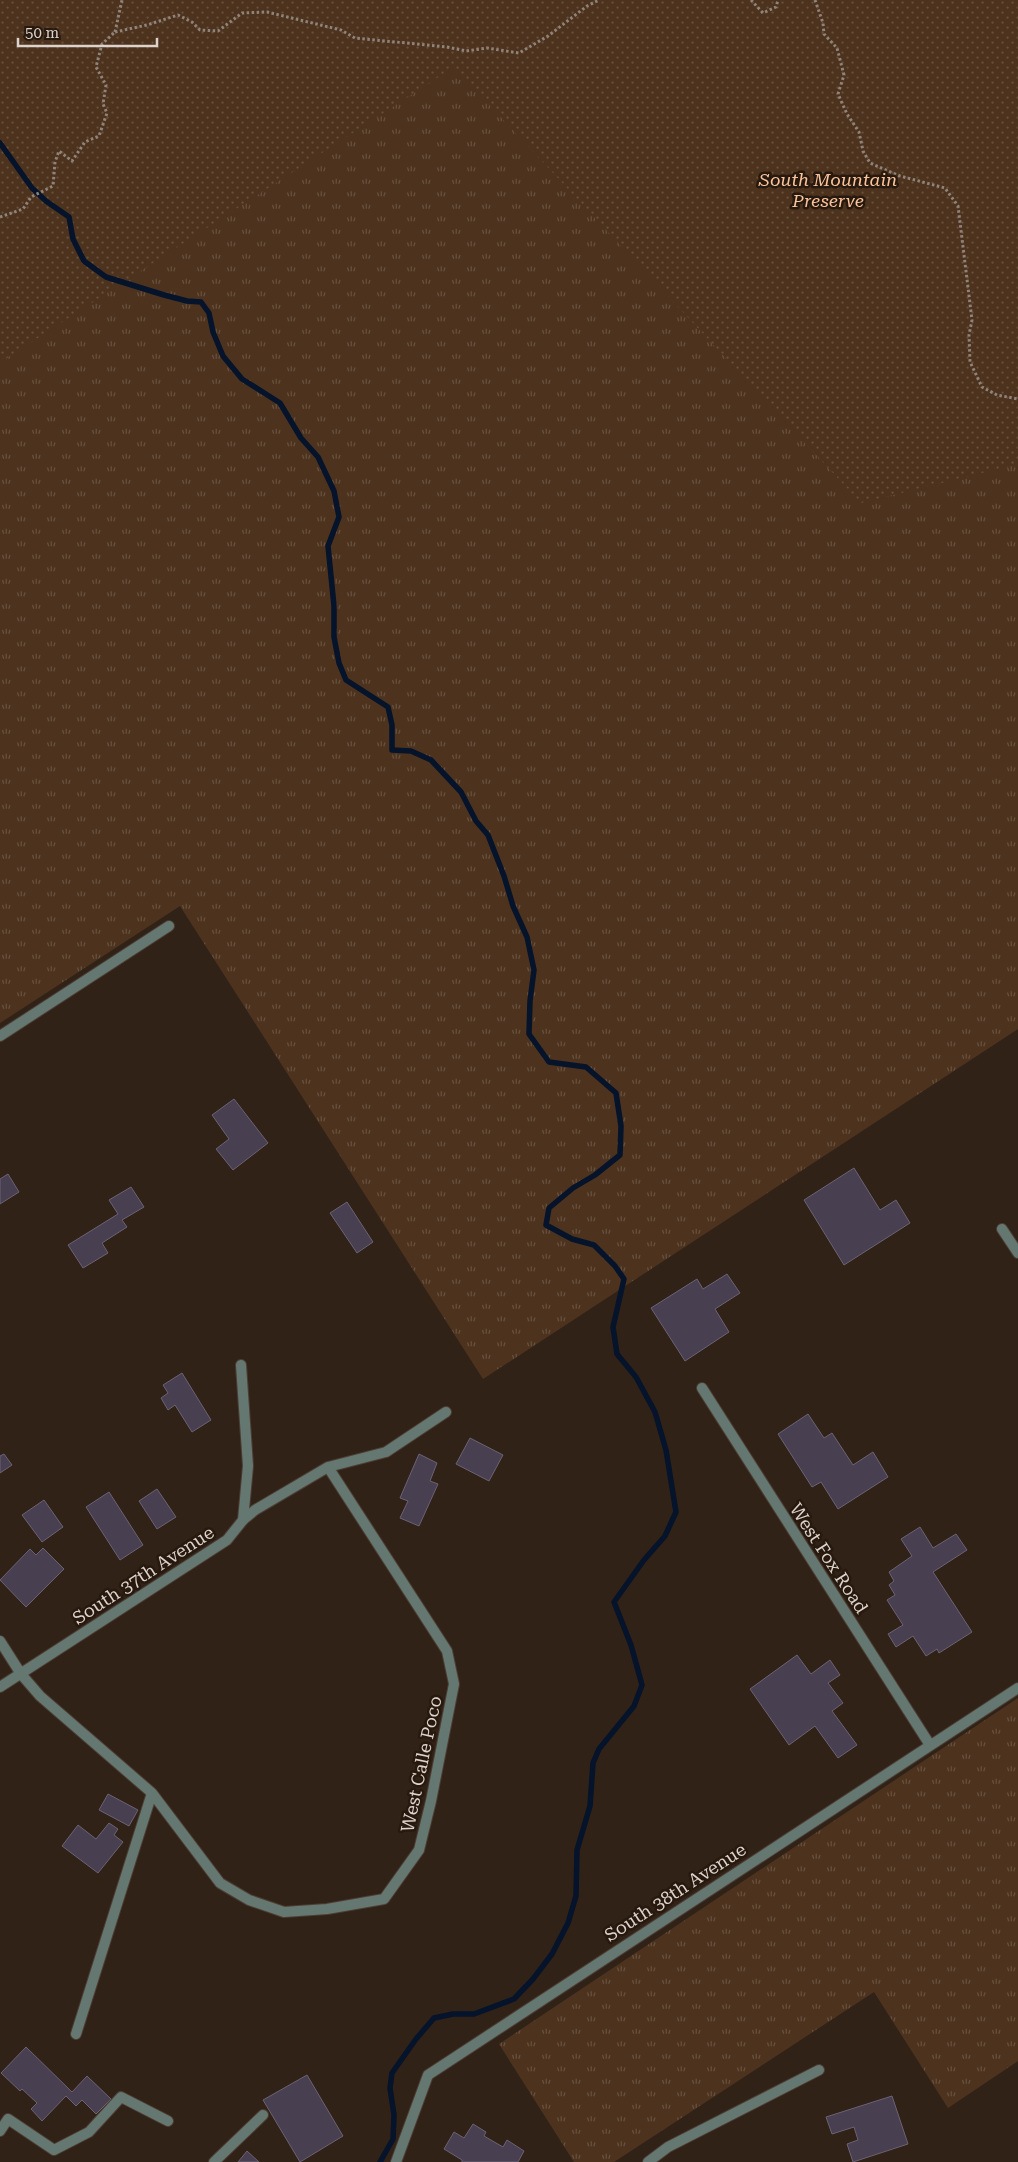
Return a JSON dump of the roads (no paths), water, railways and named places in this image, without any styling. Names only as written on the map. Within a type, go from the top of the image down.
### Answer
[{"type":"street","points":[[0,1036],[169,926]]},
{"type":"street","points":[[1002,1229],[1018,1253]]},
{"type":"street","points":[[241,1365],[248,1466],[243,1520]]},
{"type":"street","name":"West Fox Road","points":[[702,1388],[930,1745]]},
{"type":"street","name":"South 37th Avenue","points":[[0,1687],[227,1540],[243,1520],[255,1510],[328,1467],[386,1452],[446,1412]]},
{"type":"street","name":"West Calle Poco","points":[[0,1641],[21,1674],[40,1696],[152,1793],[220,1883],[249,1900],[284,1912],[327,1909],[384,1899],[419,1850],[431,1801],[454,1684],[447,1651],[328,1467]]},
{"type":"street","name":"South 38th Avenue","points":[[396,2162],[428,2075],[1018,1688]]},
{"type":"street","points":[[76,2034],[152,1793]]},
{"type":"street","points":[[648,2162],[668,2147],[819,2070]]},
{"type":"street","points":[[0,2131],[8,2119],[54,2150],[89,2132],[121,2097],[168,2121]]},
{"type":"street","points":[[214,2162],[263,2115]]},
{"type":"waterway","points":[[0,143],[32,188],[46,201],[69,217],[73,239],[84,261],[106,277],[164,295],[187,301],[201,302],[209,313],[213,332],[223,356],[242,379],[280,403],[301,438],[318,457],[334,491],[339,517],[328,546],[334,606],[334,637],[339,663],[346,680],[388,707],[392,725],[392,750],[411,751],[431,760],[461,792],[476,821],[488,835],[513,906],[527,937],[534,970],[530,1001],[529,1034],[549,1062],[586,1067],[616,1093],[621,1126],[620,1155],[595,1175],[573,1188],[549,1208],[546,1225],[572,1239],[594,1245],[615,1266],[624,1279],[613,1327],[617,1354],[636,1377],[655,1412],[666,1450],[676,1512],[665,1536],[644,1560],[614,1602],[631,1645],[642,1685],[634,1706],[599,1749],[593,1763],[590,1806],[577,1850],[576,1896],[568,1923],[552,1954],[533,1979],[514,1999],[474,2014],[453,2014],[434,2018],[416,2039],[392,2073],[390,2088],[394,2115],[393,2139],[380,2162]]},
{"type":"park label","name":"South Mountain Preserve","points":[[828,189]]}]
